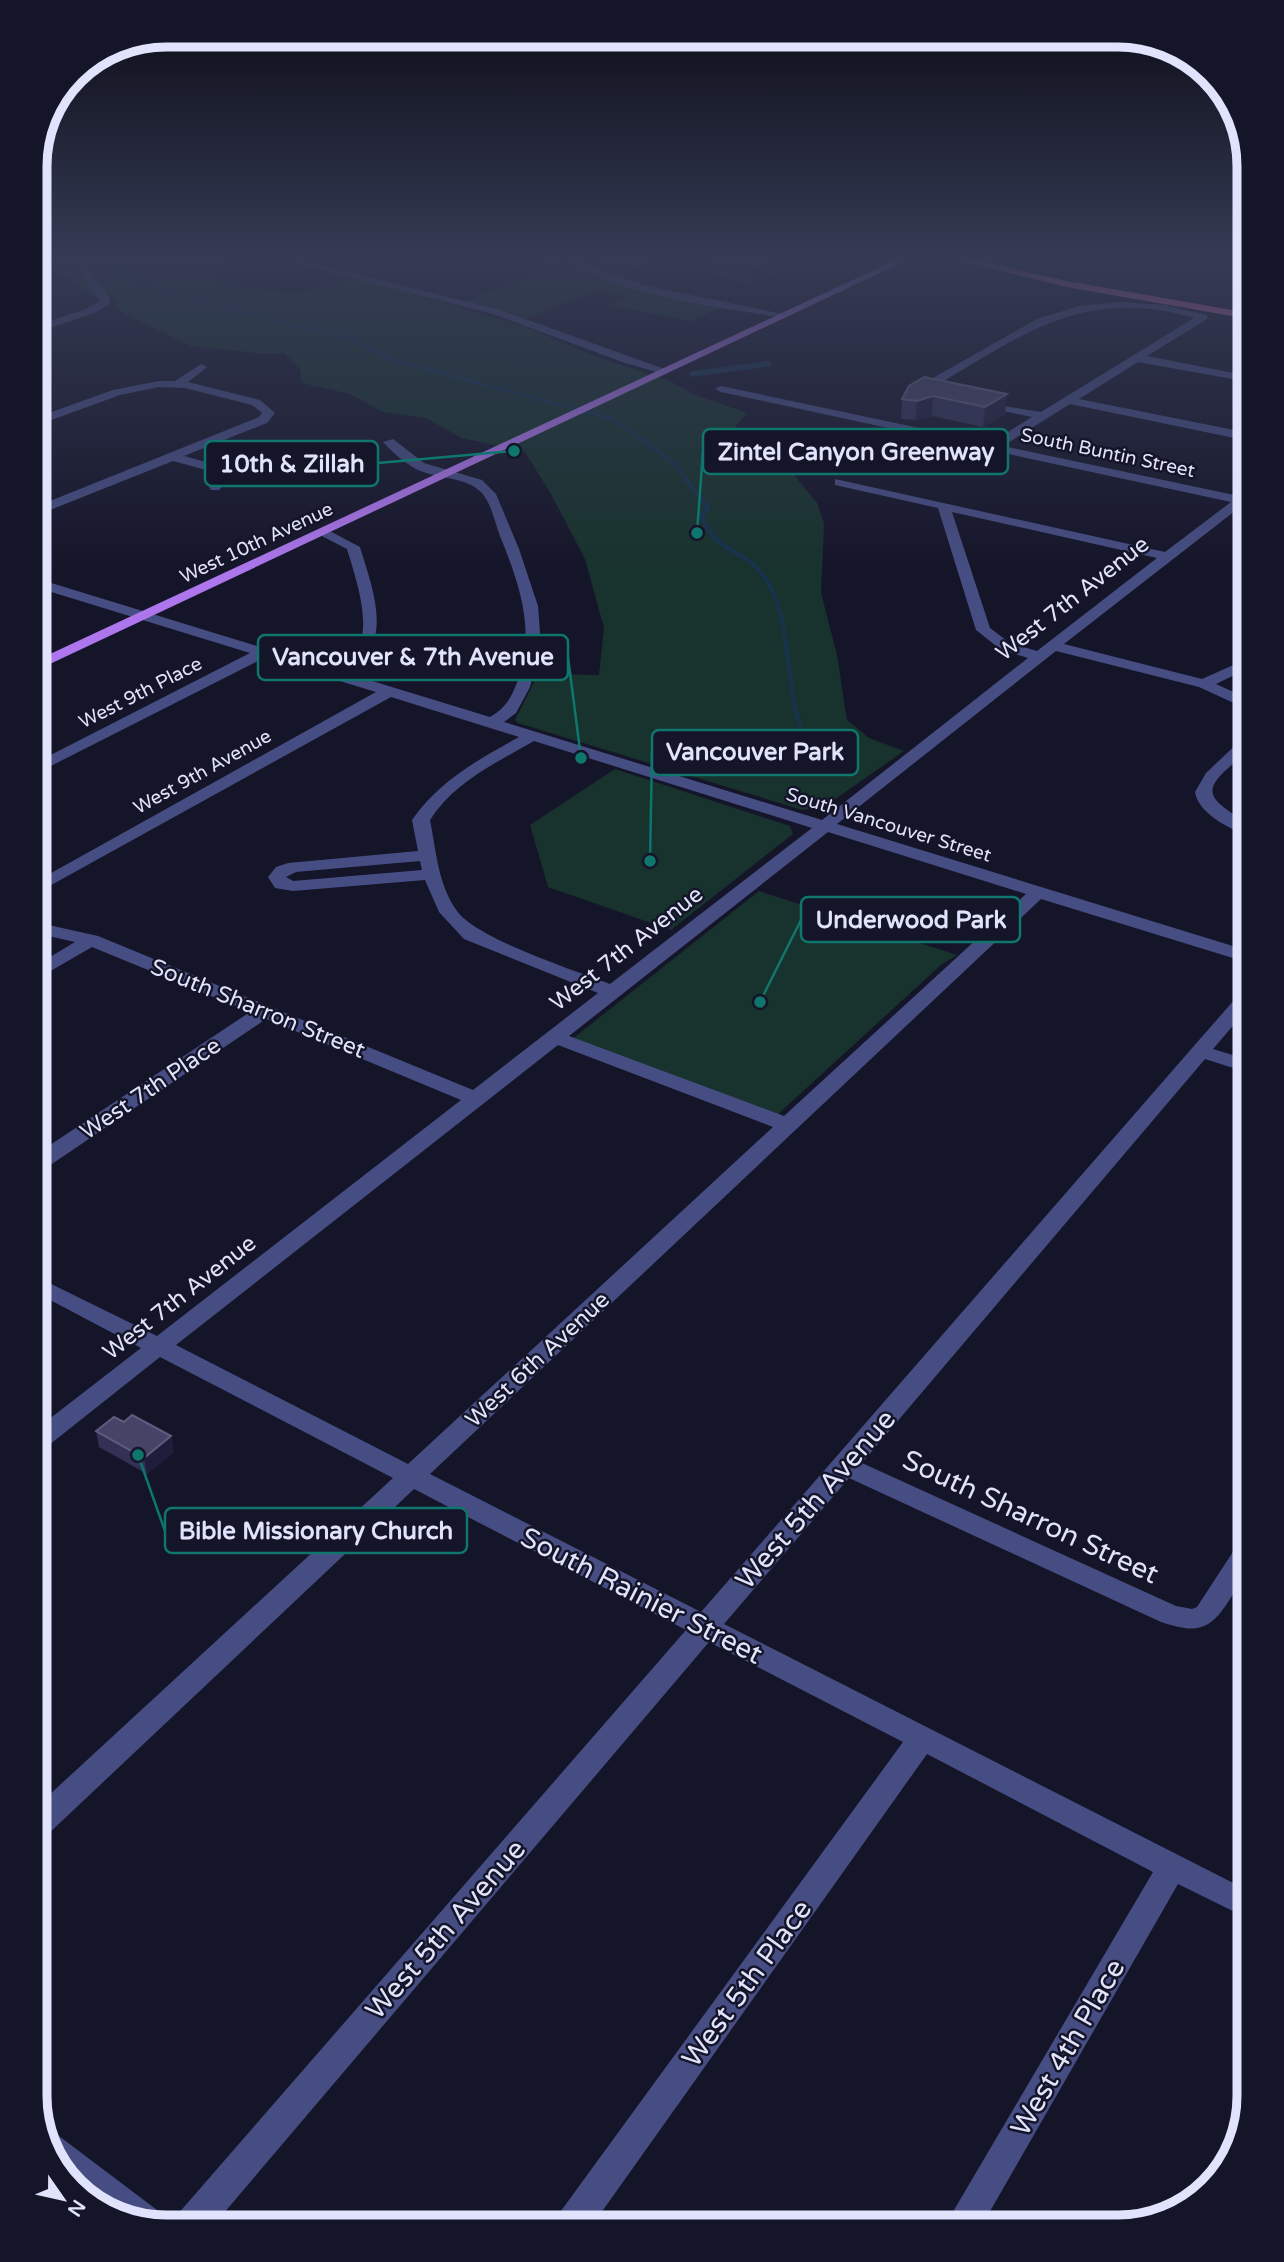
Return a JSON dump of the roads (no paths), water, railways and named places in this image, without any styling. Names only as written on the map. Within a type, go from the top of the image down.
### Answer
[{"type":"main road","name":"West 10th Avenue","points":[[48,661],[684,362]]},
{"type":"street","points":[[629,362],[664,371]]},
{"type":"street","points":[[944,396],[923,389],[971,362]]},
{"type":"street","points":[[992,447],[1131,362]]},
{"type":"street","points":[[1156,362],[1237,377]]},
{"type":"street","points":[[177,385],[201,367]]},
{"type":"street","points":[[48,417],[132,388],[177,385],[256,402],[267,409],[268,417],[48,507]]},
{"type":"street","name":"South Buntin Street","points":[[721,389],[1237,495]]},
{"type":"street","points":[[1068,400],[1237,435]]},
{"type":"street","points":[[969,401],[1043,416]]},
{"type":"street","points":[[51,416],[71,421]]},
{"type":"street","points":[[389,442],[420,466],[478,483],[491,494],[532,607],[532,652],[528,671],[511,709],[493,722]]},
{"type":"street","points":[[173,457],[227,472],[215,487]]},
{"type":"street","points":[[839,482],[1169,557]]},
{"type":"street","name":"West 7th Avenue","points":[[47,1433],[825,826],[891,771],[1237,503]]},
{"type":"street","points":[[944,506],[983,631],[1005,646],[1041,657]]},
{"type":"street","points":[[321,532],[353,547],[370,614],[367,645],[363,653],[335,674]]},
{"type":"street","name":"South Vancouver Street","points":[[48,586],[1237,953]]},
{"type":"street","points":[[1054,646],[1204,684],[1237,699]]},
{"type":"street","name":"West 9th Place","points":[[48,763],[264,652]]},
{"type":"street","points":[[1204,684],[1237,669]]},
{"type":"street","name":"West 9th Avenue","points":[[48,882],[390,691]]},
{"type":"street","points":[[534,735],[452,785],[431,804],[421,820],[439,902],[457,926],[471,935],[612,992]]},
{"type":"street","points":[[1237,752],[1212,775],[1203,790],[1204,798],[1237,822]]},
{"type":"street","points":[[429,855],[294,867],[282,871],[277,877],[281,884],[293,886],[432,874]]},
{"type":"street","name":"West 6th Avenue","points":[[47,1816],[1038,892]]},
{"type":"street","name":"South Sharron Street","points":[[48,930],[91,940],[477,1098]]},
{"type":"street","points":[[48,966],[91,940]]},
{"type":"street","name":"West 5th Avenue","points":[[200,2214],[1237,1009]]},
{"type":"street","name":"West 7th Place","points":[[47,1157],[265,1011]]},
{"type":"street","points":[[555,1037],[788,1125]]},
{"type":"street","points":[[1200,1051],[1237,1064]]},
{"type":"street","name":"South Rainier Street","points":[[47,1291],[1237,1900]]},
{"type":"street","name":"South Sharron Street","points":[[844,1465],[1171,1615],[1192,1619],[1207,1614],[1237,1567]]},
{"type":"street","name":"West 5th Place","points":[[579,2214],[922,1739]]},
{"type":"street","name":"West 4th Place","points":[[969,2215],[1172,1867]]},
{"type":"street","points":[[68,2163],[125,2207]]},
{"type":"waterway","points":[[398,362],[613,419],[673,462],[687,480]]},
{"type":"waterway","points":[[693,374],[767,364]]},
{"type":"waterway","points":[[686,479],[709,509],[701,514],[713,536],[756,567],[772,590],[786,642],[793,696],[809,764]]},
{"type":"place","name":"10th & Zillah","points":[[514,451]]},
{"type":"place","name":"Zintel Canyon Greenway","points":[[697,533]]},
{"type":"place","name":"Vancouver & 7th Avenue","points":[[581,758]]},
{"type":"place","name":"Vancouver Park","points":[[650,861]]},
{"type":"place","name":"Underwood Park","points":[[760,1002]]},
{"type":"place","name":"Bible Missionary Church","points":[[138,1455]]}]
